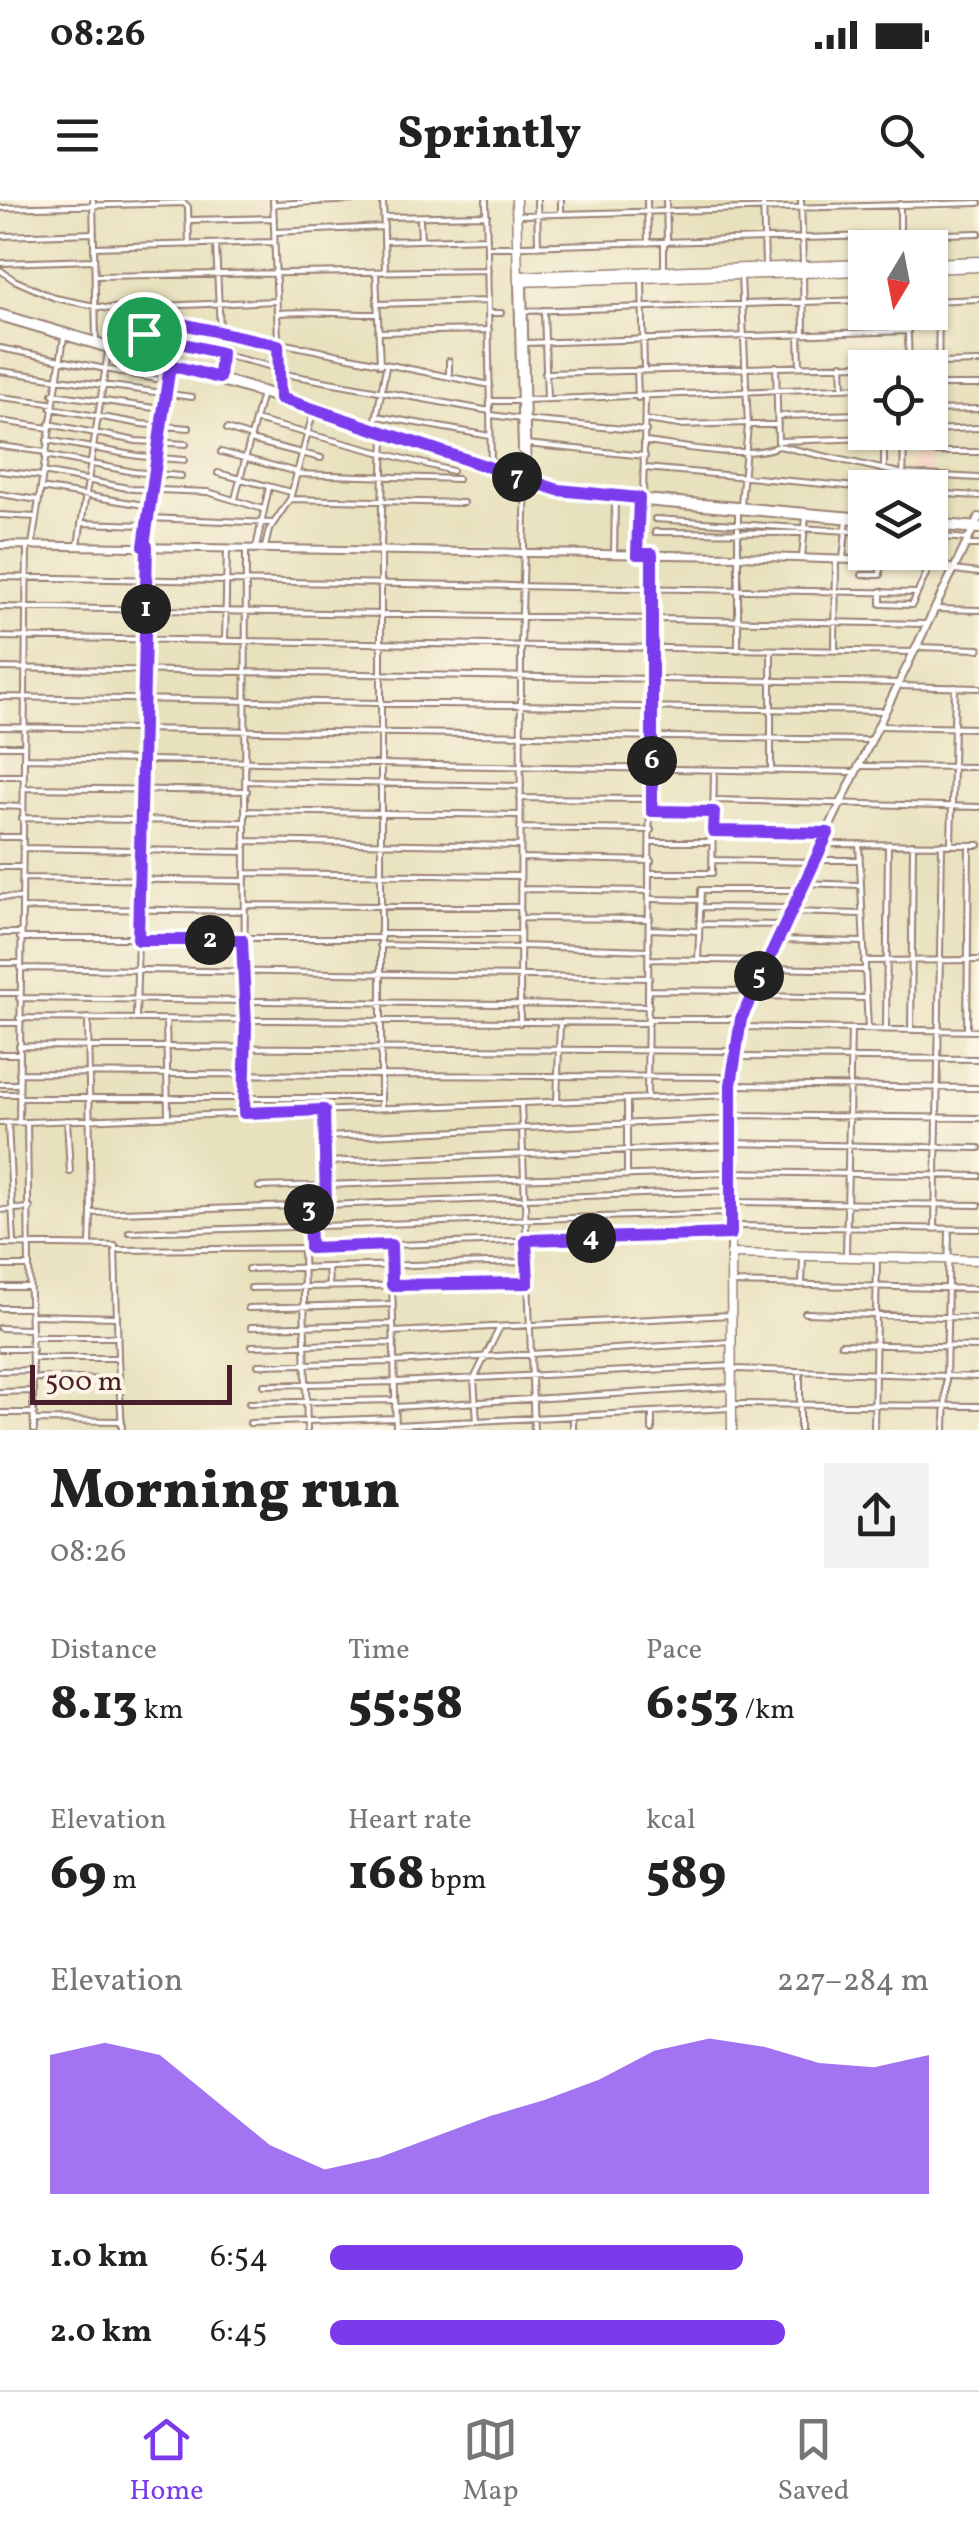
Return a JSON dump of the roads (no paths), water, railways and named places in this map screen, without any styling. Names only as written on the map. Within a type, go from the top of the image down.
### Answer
[{"type":"main road","points":[[518,200],[520,279]]},
{"type":"main road","points":[[518,200],[520,246]]},
{"type":"main road","points":[[948,265],[979,264]]},
{"type":"main road","points":[[520,279],[765,268],[803,270]]},
{"type":"main road","points":[[520,279],[741,276],[848,269]]},
{"type":"main road","points":[[0,315],[219,378],[525,481],[586,495],[739,507],[805,519],[847,518]]},
{"type":"main road","points":[[948,524],[977,524]]},
{"type":"main road","points":[[732,1430],[731,1254],[979,1260]]},
{"type":"street","points":[[280,398],[274,202],[354,200]]},
{"type":"street","points":[[383,200],[385,272]]},
{"type":"street","points":[[486,200],[492,470]]},
{"type":"street","points":[[537,200],[538,246]]},
{"type":"street","points":[[561,200],[561,214]]},
{"type":"street","points":[[647,200],[648,243]]},
{"type":"street","points":[[664,272],[666,200]]},
{"type":"street","points":[[763,200],[765,268]]},
{"type":"street","points":[[800,366],[804,302],[801,200]]},
{"type":"street","points":[[0,208],[111,202],[186,204],[190,245]]},
{"type":"street","points":[[93,203],[96,344]]},
{"type":"street","points":[[520,214],[979,203]]},
{"type":"street","points":[[898,230],[900,204]]},
{"type":"street","points":[[384,216],[486,215]]},
{"type":"street","points":[[188,220],[274,218]]},
{"type":"street","points":[[420,220],[420,240]]},
{"type":"street","points":[[275,232],[384,226]]},
{"type":"street","points":[[0,236],[94,233]]},
{"type":"street","points":[[948,234],[979,233]]},
{"type":"street","points":[[487,247],[848,237]]},
{"type":"street","points":[[384,240],[487,238]]},
{"type":"street","points":[[94,247],[275,242]]},
{"type":"street","points":[[216,244],[219,378]]},
{"type":"street","points":[[0,267],[94,260]]},
{"type":"street","points":[[0,267],[14,280],[55,298],[490,385]]},
{"type":"street","points":[[94,276],[488,270]]},
{"type":"street","points":[[376,272],[383,366],[377,416],[384,453],[380,549],[381,1108]]},
{"type":"street","points":[[738,650],[737,532],[748,424],[741,276]]},
{"type":"street","points":[[520,279],[523,400]]},
{"type":"street","points":[[520,279],[526,444],[520,1023]]},
{"type":"street","points":[[638,398],[644,339],[642,279]]},
{"type":"street","points":[[98,308],[276,300]]},
{"type":"street","points":[[948,301],[979,300]]},
{"type":"street","points":[[523,311],[848,301]]},
{"type":"street","points":[[377,304],[488,302]]},
{"type":"street","points":[[277,313],[318,310],[340,315],[378,314]]},
{"type":"street","points":[[544,310],[547,400]]},
{"type":"street","points":[[488,313],[501,313]]},
{"type":"street","points":[[146,316],[144,334],[279,371],[524,419],[646,432]]},
{"type":"street","points":[[378,332],[489,330]]},
{"type":"street","points":[[524,342],[908,331],[908,350]]},
{"type":"street","points":[[19,1122],[26,577],[64,334]]},
{"type":"street","points":[[78,544],[109,347]]},
{"type":"street","points":[[0,348],[156,378]]},
{"type":"street","points":[[448,360],[449,378]]},
{"type":"street","points":[[948,362],[979,362]]},
{"type":"street","points":[[842,364],[843,388]]},
{"type":"street","points":[[545,373],[848,364]]},
{"type":"street","points":[[136,1019],[146,546],[170,365]]},
{"type":"street","points":[[776,366],[778,444]]},
{"type":"street","points":[[0,371],[192,396]]},
{"type":"street","points":[[948,385],[979,385]]},
{"type":"street","points":[[490,401],[848,388]]},
{"type":"street","points":[[235,499],[262,392]]},
{"type":"street","points":[[53,394],[164,409]]},
{"type":"street","points":[[0,397],[189,428]]},
{"type":"street","points":[[637,554],[646,456],[646,397]]},
{"type":"street","points":[[265,547],[269,530],[290,500],[314,409]]},
{"type":"street","points":[[948,410],[979,409]]},
{"type":"street","points":[[778,416],[848,414]]},
{"type":"street","points":[[377,416],[491,436]]},
{"type":"street","points":[[524,419],[525,481]]},
{"type":"street","points":[[255,420],[452,471]]},
{"type":"street","points":[[646,420],[679,425],[778,425]]},
{"type":"street","points":[[0,421],[186,444]]},
{"type":"street","points":[[948,429],[979,428]]},
{"type":"street","points":[[228,429],[321,458]]},
{"type":"street","points":[[47,440],[184,460]]},
{"type":"street","points":[[645,442],[746,452],[769,451],[778,444],[848,440]]},
{"type":"street","points":[[526,444],[646,456]]},
{"type":"street","points":[[778,444],[884,470],[884,450]]},
{"type":"street","points":[[0,446],[90,464],[181,476]]},
{"type":"street","points":[[221,452],[297,473],[458,479]]},
{"type":"street","points":[[934,452],[979,452]]},
{"type":"street","points":[[645,468],[848,486]]},
{"type":"street","points":[[0,471],[208,492],[263,509]]},
{"type":"street","points":[[218,473],[292,492]]},
{"type":"street","points":[[948,476],[979,478]]},
{"type":"street","points":[[256,548],[268,487]]},
{"type":"street","points":[[40,488],[150,506]]},
{"type":"street","points":[[0,494],[38,500]]},
{"type":"street","points":[[948,494],[979,496]]},
{"type":"street","points":[[614,554],[616,497]]},
{"type":"street","points":[[290,500],[464,503]]},
{"type":"street","points":[[0,515],[35,517]]},
{"type":"street","points":[[835,651],[836,590],[847,518]]},
{"type":"street","points":[[655,519],[738,524],[805,519],[846,530]]},
{"type":"street","points":[[802,558],[805,519]]},
{"type":"street","points":[[81,523],[275,523]]},
{"type":"street","points":[[731,1254],[731,1081],[740,1023],[870,740],[977,524]]},
{"type":"street","points":[[654,532],[803,533]]},
{"type":"street","points":[[948,539],[979,545]]},
{"type":"street","points":[[0,544],[848,559]]},
{"type":"street","points":[[225,641],[227,548]]},
{"type":"street","points":[[244,1113],[246,548]]},
{"type":"street","points":[[647,1097],[652,554]]},
{"type":"street","points":[[948,567],[979,573]]},
{"type":"street","points":[[862,575],[880,575],[880,570]]},
{"type":"street","points":[[881,591],[881,604],[912,605],[927,570]]},
{"type":"street","points":[[0,577],[917,593]]},
{"type":"street","points":[[0,607],[928,624]]},
{"type":"street","points":[[934,609],[979,610]]},
{"type":"street","points":[[0,637],[652,649],[979,649]]},
{"type":"street","points":[[771,650],[771,771]]},
{"type":"street","points":[[0,668],[771,680],[979,688]]},
{"type":"street","points":[[951,844],[954,687]]},
{"type":"street","points":[[0,697],[886,711]]},
{"type":"street","points":[[878,726],[979,728]]},
{"type":"street","points":[[0,727],[870,740]]},
{"type":"street","points":[[0,746],[24,746]]},
{"type":"street","points":[[24,758],[771,771],[979,767]]},
{"type":"street","points":[[651,873],[712,873],[714,770]]},
{"type":"street","points":[[0,776],[23,776]]},
{"type":"street","points":[[246,781],[520,786]]},
{"type":"street","points":[[23,788],[247,791]]},
{"type":"street","points":[[520,798],[652,800]]},
{"type":"street","points":[[714,800],[979,806]]},
{"type":"street","points":[[0,806],[23,807]]},
{"type":"street","points":[[246,811],[520,814]]},
{"type":"street","points":[[652,811],[714,812]]},
{"type":"street","points":[[22,818],[245,822]]},
{"type":"street","points":[[520,828],[652,830]]},
{"type":"street","points":[[713,831],[828,833]]},
{"type":"street","points":[[0,837],[22,837]]},
{"type":"street","points":[[244,841],[520,846]]},
{"type":"street","points":[[652,842],[713,842]]},
{"type":"street","points":[[822,844],[979,845]]},
{"type":"street","points":[[859,844],[868,1029]]},
{"type":"street","points":[[886,1030],[888,844]]},
{"type":"street","points":[[910,1030],[913,844]]},
{"type":"street","points":[[935,1228],[942,844]]},
{"type":"street","points":[[966,1031],[970,844]]},
{"type":"street","points":[[22,848],[244,852]]},
{"type":"street","points":[[520,858],[651,861]]},
{"type":"street","points":[[712,860],[859,860]]},
{"type":"street","points":[[0,866],[22,867]]},
{"type":"street","points":[[244,873],[520,876]]},
{"type":"street","points":[[22,878],[243,881]]},
{"type":"street","points":[[698,960],[701,890],[860,885]]},
{"type":"street","points":[[520,889],[651,891]]},
{"type":"street","points":[[0,897],[21,898]]},
{"type":"street","points":[[651,899],[862,914]]},
{"type":"street","points":[[21,908],[138,911],[380,904],[520,907]]},
{"type":"street","points":[[520,918],[651,919]]},
{"type":"street","points":[[650,929],[783,926]]},
{"type":"street","points":[[0,932],[138,940],[519,934]]},
{"type":"street","points":[[776,940],[863,942]]},
{"type":"street","points":[[380,946],[650,950]]},
{"type":"street","points":[[650,960],[865,970]]},
{"type":"street","points":[[864,961],[979,960]]},
{"type":"street","points":[[0,963],[138,971],[650,978]]},
{"type":"street","points":[[649,990],[866,998]]},
{"type":"street","points":[[0,993],[137,1000],[649,1006]]},
{"type":"street","points":[[0,1023],[88,1018],[649,1021],[979,1031]]},
{"type":"street","points":[[88,1018],[90,1244]]},
{"type":"street","points":[[166,1020],[168,1116]]},
{"type":"street","points":[[556,1101],[560,1023]]},
{"type":"street","points":[[846,1257],[851,1029]]},
{"type":"street","points":[[19,1046],[648,1050],[979,1059]]},
{"type":"street","points":[[0,1054],[19,1054]]},
{"type":"street","points":[[19,1073],[648,1077],[850,1087],[979,1088]]},
{"type":"street","points":[[0,1084],[19,1084]]},
{"type":"street","points":[[0,1094],[88,1098],[381,1098]]},
{"type":"street","points":[[0,1123],[731,1095]]},
{"type":"street","points":[[626,1174],[627,1098]]},
{"type":"street","points":[[522,1103],[534,1430]]},
{"type":"street","points":[[324,1110],[326,1205]]},
{"type":"street","points":[[324,1137],[731,1117],[979,1118]]},
{"type":"street","points":[[67,1120],[70,1172]]},
{"type":"street","points":[[8,1122],[14,1244]]},
{"type":"street","points":[[26,1122],[34,1430]]},
{"type":"street","points":[[325,1162],[731,1145],[979,1148]]},
{"type":"street","points":[[259,1187],[730,1172],[979,1176]]},
{"type":"street","points":[[91,1213],[730,1192]]},
{"type":"street","points":[[730,1202],[979,1205]]},
{"type":"street","points":[[309,1205],[310,1248]]},
{"type":"street","points":[[0,1210],[30,1208]]},
{"type":"street","points":[[129,1232],[730,1213]]},
{"type":"street","points":[[945,1430],[949,1229]]},
{"type":"street","points":[[115,1250],[310,1248],[731,1230],[979,1229]]},
{"type":"street","points":[[0,1244],[113,1245],[122,1430]]},
{"type":"street","points":[[391,1245],[396,1424]]},
{"type":"street","points":[[303,1248],[307,1426]]},
{"type":"street","points":[[802,1284],[803,1256]]},
{"type":"street","points":[[874,1430],[877,1258]]},
{"type":"street","points":[[248,1269],[528,1262]]},
{"type":"street","points":[[0,1266],[29,1266]]},
{"type":"street","points":[[328,1267],[329,1285]]},
{"type":"street","points":[[251,1288],[528,1283]]},
{"type":"street","points":[[731,1283],[979,1288]]},
{"type":"street","points":[[0,1287],[29,1287]]},
{"type":"street","points":[[248,1308],[392,1304]]},
{"type":"street","points":[[0,1308],[30,1308]]},
{"type":"street","points":[[805,1314],[979,1318]]},
{"type":"street","points":[[30,1315],[116,1318]]},
{"type":"street","points":[[393,1332],[731,1315]]},
{"type":"street","points":[[251,1327],[393,1324]]},
{"type":"street","points":[[0,1328],[30,1329]]},
{"type":"street","points":[[477,1420],[474,1379],[500,1328]]},
{"type":"street","points":[[31,1336],[118,1336]]},
{"type":"street","points":[[258,1366],[731,1342]]},
{"type":"street","points":[[252,1346],[394,1343]]},
{"type":"street","points":[[841,1344],[979,1347]]},
{"type":"street","points":[[0,1349],[33,1349]]},
{"type":"street","points":[[33,1358],[118,1358]]},
{"type":"street","points":[[264,1385],[731,1368],[979,1377]]},
{"type":"street","points":[[0,1370],[33,1370]]},
{"type":"street","points":[[800,1371],[800,1430]]},
{"type":"street","points":[[33,1378],[120,1380]]},
{"type":"street","points":[[250,1403],[395,1404],[732,1387]]},
{"type":"street","points":[[0,1392],[34,1391]]},
{"type":"street","points":[[250,1424],[396,1424],[800,1404],[979,1406]]},
{"type":"street","points":[[652,1412],[652,1430]]},
{"type":"street","points":[[0,1413],[122,1422]]},
{"type":"street","points":[[574,1416],[574,1430]]},
{"type":"street","points":[[450,1422],[450,1430]]}]
